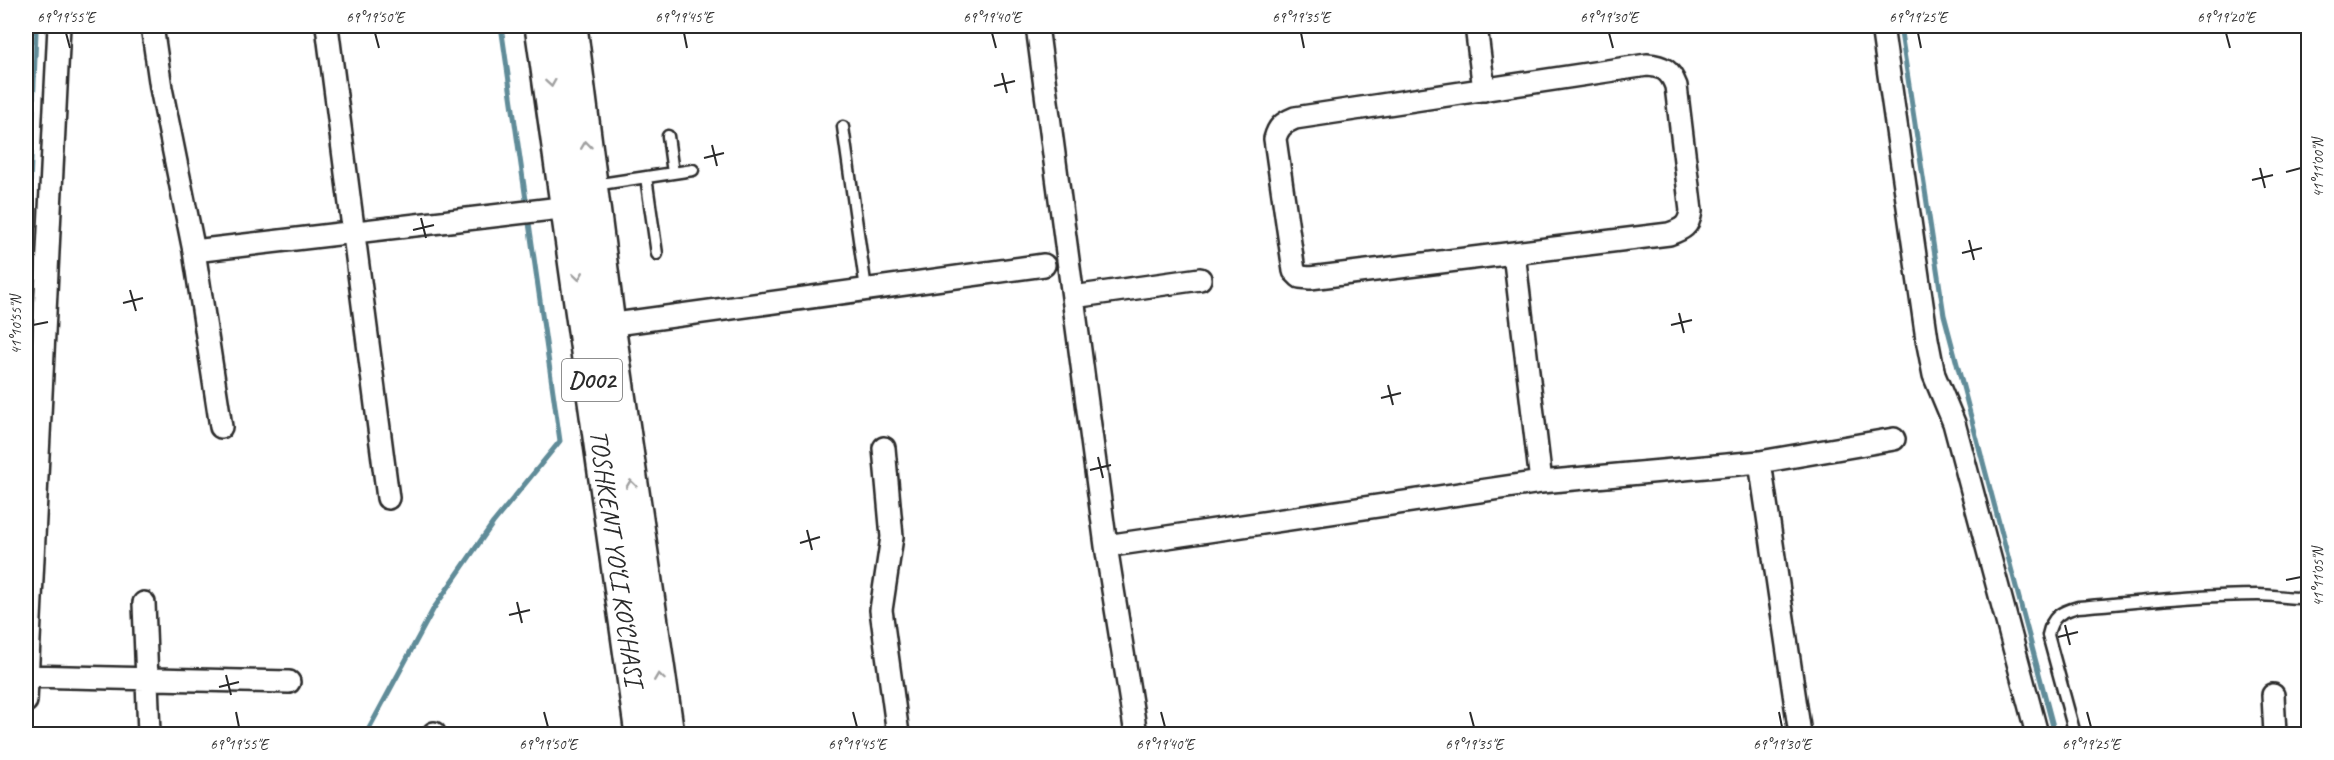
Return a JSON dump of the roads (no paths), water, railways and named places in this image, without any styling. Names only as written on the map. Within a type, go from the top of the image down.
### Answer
[{"type":"highway","name":"TOSHKENT YO‘LI KO‘CHASI","points":[[542,26],[608,325],[636,607],[642,735]]},
{"type":"highway","name":"TOSHKENT YO‘LI KO‘CHASI","points":[[570,26],[580,196],[636,607],[667,735]]},
{"type":"street","points":[[26,701],[59,26]]},
{"type":"street","points":[[152,26],[161,88],[194,251],[221,427]]},
{"type":"street","points":[[327,26],[388,498]]},
{"type":"street","points":[[1036,26],[1106,546],[1136,735]]},
{"type":"street","points":[[1476,26],[1484,90]]},
{"type":"street","points":[[1882,26],[1898,154],[1934,375],[1954,423],[2037,735]]},
{"type":"street","points":[[1647,65],[1662,66],[1672,75],[1676,86],[1691,211],[1690,221],[1684,229],[1669,234],[1514,254],[1311,278],[1300,277],[1294,271],[1275,139],[1278,129],[1295,118],[1484,90],[1647,65]]},
{"type":"street","points":[[194,251],[527,212],[580,196]]},
{"type":"street","points":[[1514,254],[1541,482]]},
{"type":"street","points":[[608,325],[1044,264]]},
{"type":"street","points":[[1073,297],[1200,279]]},
{"type":"street","points":[[1106,546],[1541,482],[1760,462],[1894,439]]},
{"type":"street","points":[[884,448],[892,537],[881,610],[898,735]]},
{"type":"street","points":[[1760,462],[1800,735]]},
{"type":"street","points":[[144,603],[149,679],[149,735]]},
{"type":"street","points":[[26,676],[289,682]]},
{"type":"street","points":[[2273,695],[2275,735]]},
{"type":"lane","points":[[843,127],[866,289]]},
{"type":"lane","points":[[668,136],[673,172]]},
{"type":"lane","points":[[580,196],[646,177],[693,170]]},
{"type":"lane","points":[[646,177],[657,254]]},
{"type":"lane","points":[[2075,735],[2048,635],[2051,622],[2060,612],[2078,607],[2260,594],[2289,599],[2308,598]]},
{"type":"waterway","points":[[501,26],[527,207]]},
{"type":"waterway","points":[[1900,26],[1944,315],[2055,734]]},
{"type":"waterway","points":[[26,31],[36,32],[26,286]]},
{"type":"waterway","points":[[366,734],[434,608],[493,523],[560,441],[528,216]]}]
